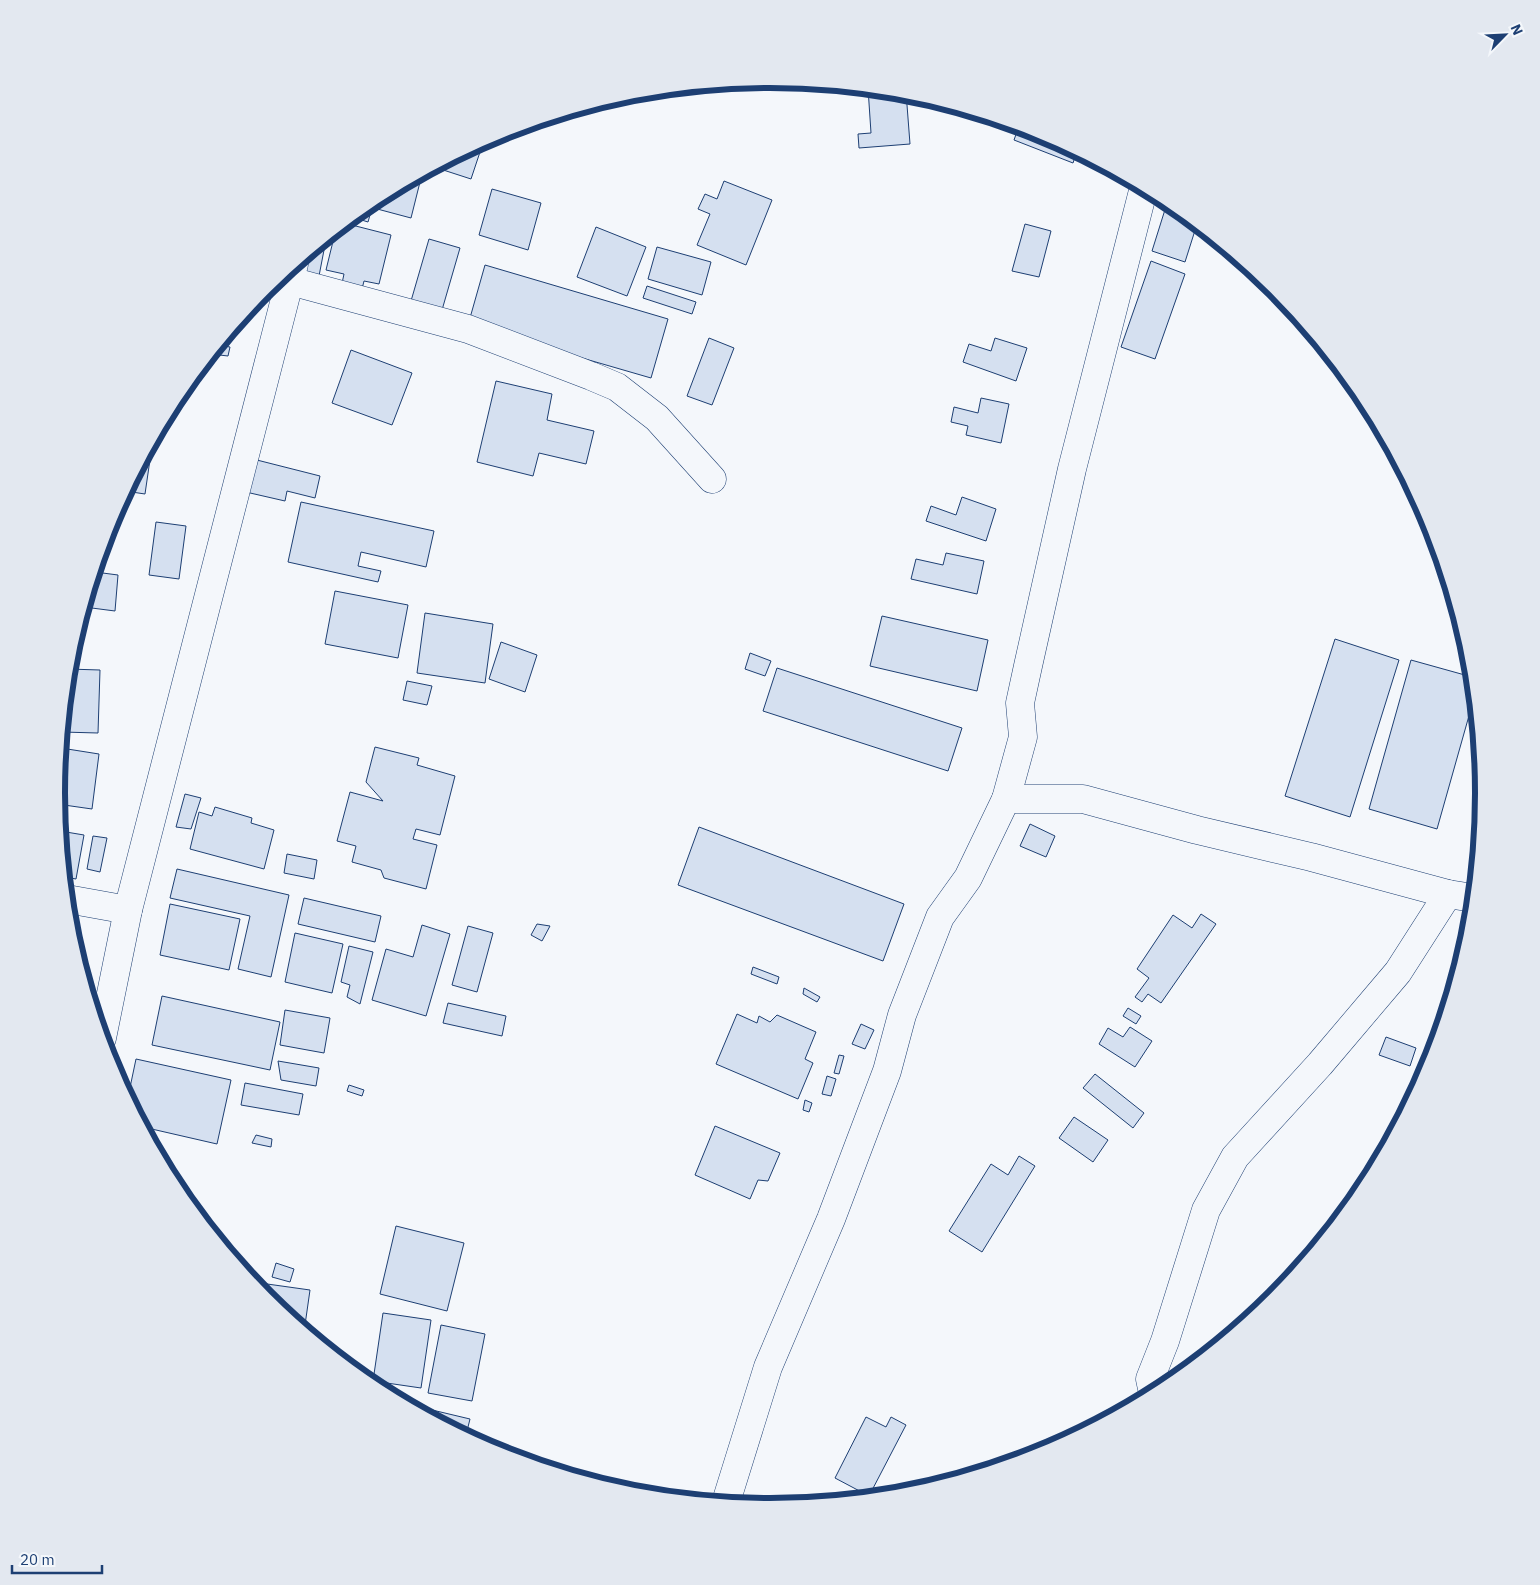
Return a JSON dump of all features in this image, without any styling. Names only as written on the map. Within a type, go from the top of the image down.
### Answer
[{"type":"street","points":[[728,1496],[768,1367],[832,1219],[887,1071],[902,1015],[940,917],[968,878],[1006,799],[1023,737],[1020,703],[1072,469],[1142,194]]},
{"type":"street","points":[[293,273],[468,329],[592,376],[617,388],[657,418],[712,479]]},
{"type":"street","points":[[105,1025],[128,910],[292,275]]},
{"type":"street","points":[[1006,799],[1084,799],[1197,830],[1461,896],[1320,1064],[1235,1156],[1206,1210],[1165,1341],[1150,1379],[1152,1385]]},
{"type":"street","points":[[74,900],[128,910]]},
{"type":"building","points":[[868,95],[907,101],[910,144],[859,148],[858,134],[871,133]]},
{"type":"building","points":[[1017,132],[1075,157],[1073,163],[1014,140]]},
{"type":"building","points":[[481,150],[471,179],[441,169]]},
{"type":"building","points":[[420,181],[411,218],[375,208]]},
{"type":"building","points":[[724,181],[772,200],[746,265],[697,245],[710,214],[698,209],[705,194],[717,199]]},
{"type":"building","points":[[492,189],[541,203],[528,250],[479,235]]},
{"type":"building","points":[[1165,208],[1195,230],[1185,262],[1152,251]]},
{"type":"building","points":[[371,211],[368,222],[360,219]]},
{"type":"building","points":[[1025,224],[1051,231],[1039,277],[1012,271]]},
{"type":"building","points":[[352,225],[391,235],[379,284],[364,281],[361,293],[341,288],[344,274],[326,270],[334,239]]},
{"type":"building","points":[[596,227],[646,247],[627,296],[577,277]]},
{"type":"building","points":[[429,239],[460,248],[442,310],[411,301]]},
{"type":"building","points":[[325,246],[319,276],[298,271],[305,262]]},
{"type":"building","points":[[657,247],[711,262],[702,295],[648,279]]},
{"type":"building","points":[[1151,261],[1185,274],[1155,359],[1121,347]]},
{"type":"building","points":[[485,265],[668,319],[651,378],[468,325]]},
{"type":"building","points":[[647,286],[696,302],[692,314],[643,298]]},
{"type":"building","points":[[709,338],[734,348],[712,405],[687,396]]},
{"type":"building","points":[[995,338],[1027,348],[1016,381],[963,362],[969,344],[991,351]]},
{"type":"building","points":[[225,346],[230,347],[228,356],[218,355]]},
{"type":"building","points":[[351,350],[412,373],[392,425],[332,403]]},
{"type":"building","points":[[496,381],[552,394],[547,420],[594,431],[586,464],[539,453],[533,476],[477,462]]},
{"type":"building","points":[[981,398],[1009,404],[1001,443],[966,435],[968,426],[951,422],[954,407],[978,413]]},
{"type":"building","points":[[150,457],[145,494],[133,492]]},
{"type":"building","points":[[245,457],[320,476],[315,498],[287,491],[285,501],[237,490]]},
{"type":"building","points":[[962,497],[996,509],[986,541],[926,521],[931,506],[956,515]]},
{"type":"building","points":[[301,502],[434,531],[426,567],[361,552],[358,566],[381,571],[378,582],[288,562]]},
{"type":"building","points":[[156,522],[186,526],[179,579],[149,575]]},
{"type":"building","points":[[946,553],[984,561],[977,594],[911,579],[916,559],[943,565]]},
{"type":"building","points":[[100,573],[118,575],[115,611],[90,608]]},
{"type":"building","points":[[335,591],[408,605],[398,658],[325,644]]},
{"type":"building","points":[[425,613],[493,624],[485,683],[417,673]]},
{"type":"building","points":[[882,616],[988,640],[977,691],[870,666]]},
{"type":"building","points":[[1335,639],[1399,660],[1350,817],[1285,796]]},
{"type":"building","points":[[501,642],[537,655],[525,692],[489,679]]},
{"type":"building","points":[[750,653],[771,661],[765,676],[745,669]]},
{"type":"building","points":[[1411,660],[1465,675],[1470,712],[1437,829],[1369,809]]},
{"type":"building","points":[[777,668],[962,728],[948,771],[763,711]]},
{"type":"building","points":[[76,669],[100,670],[98,733],[68,732]]},
{"type":"building","points":[[407,681],[432,686],[427,705],[403,700]]},
{"type":"building","points":[[375,747],[419,758],[417,765],[455,776],[440,835],[416,829],[413,839],[437,845],[426,889],[384,878],[381,870],[352,862],[356,846],[337,841],[350,792],[383,801],[366,782]]},
{"type":"building","points":[[67,749],[99,754],[92,809],[66,805]]},
{"type":"building","points":[[185,794],[201,798],[191,829],[176,827]]},
{"type":"building","points":[[215,807],[252,818],[251,823],[274,830],[264,869],[190,849],[199,812],[212,816]]},
{"type":"building","points":[[1030,824],[1055,836],[1046,857],[1020,846]]},
{"type":"building","points":[[699,827],[904,904],[883,961],[678,885]]},
{"type":"building","points":[[67,832],[84,835],[76,879],[70,878]]},
{"type":"building","points":[[93,836],[107,838],[100,872],[87,869]]},
{"type":"building","points":[[287,854],[317,860],[314,879],[284,873]]},
{"type":"building","points":[[177,869],[289,895],[271,977],[238,969],[250,916],[170,898]]},
{"type":"building","points":[[304,898],[381,916],[375,942],[298,924]]},
{"type":"building","points":[[170,904],[240,919],[229,970],[160,955]]},
{"type":"building","points":[[1201,914],[1216,924],[1161,1003],[1148,994],[1142,1002],[1135,997],[1149,978],[1137,969],[1173,915],[1192,928]]},
{"type":"building","points":[[537,924],[550,926],[542,941],[531,935]]},
{"type":"building","points":[[422,925],[450,934],[426,1016],[372,1000],[386,949],[413,957]]},
{"type":"building","points":[[468,926],[493,933],[477,992],[452,985]]},
{"type":"building","points":[[295,933],[343,944],[332,993],[285,982]]},
{"type":"building","points":[[349,946],[373,952],[360,1004],[347,997],[350,985],[341,982]]},
{"type":"building","points":[[753,967],[779,977],[777,984],[751,974]]},
{"type":"building","points":[[804,988],[820,997],[817,1002],[803,994]]},
{"type":"building","points":[[162,996],[280,1022],[270,1070],[152,1045]]},
{"type":"building","points":[[448,1003],[506,1016],[502,1036],[443,1023]]},
{"type":"building","points":[[1128,1008],[1141,1016],[1136,1024],[1123,1016]]},
{"type":"building","points":[[285,1010],[330,1018],[324,1053],[280,1045]]},
{"type":"building","points":[[737,1014],[757,1023],[759,1016],[770,1022],[777,1015],[816,1032],[805,1059],[813,1063],[798,1099],[716,1064]]},
{"type":"building","points":[[861,1024],[874,1030],[865,1049],[852,1044]]},
{"type":"building","points":[[1130,1027],[1152,1041],[1135,1067],[1099,1044],[1108,1028],[1123,1037]]},
{"type":"building","points":[[1386,1037],[1416,1048],[1410,1066],[1379,1055]]},
{"type":"building","points":[[839,1055],[844,1056],[839,1074],[834,1073]]},
{"type":"building","points":[[136,1059],[231,1080],[217,1144],[151,1129],[130,1087]]},
{"type":"building","points":[[278,1061],[319,1068],[316,1086],[281,1080]]},
{"type":"building","points":[[1095,1074],[1144,1113],[1133,1128],[1083,1088]]},
{"type":"building","points":[[827,1076],[836,1079],[831,1096],[822,1094]]},
{"type":"building","points":[[245,1083],[303,1094],[299,1115],[241,1105]]},
{"type":"building","points":[[349,1085],[364,1090],[362,1096],[347,1091]]},
{"type":"building","points":[[805,1100],[812,1103],[809,1112],[803,1110]]},
{"type":"building","points":[[1074,1117],[1108,1140],[1093,1162],[1059,1138]]},
{"type":"building","points":[[715,1126],[780,1153],[768,1181],[758,1180],[750,1199],[695,1175]]},
{"type":"building","points":[[256,1135],[272,1139],[271,1147],[252,1143]]},
{"type":"building","points":[[1019,1156],[1035,1166],[982,1252],[949,1231],[991,1164],[1008,1175]]},
{"type":"building","points":[[396,1226],[464,1243],[447,1311],[380,1294]]},
{"type":"building","points":[[276,1263],[294,1269],[290,1282],[272,1277]]},
{"type":"building","points":[[264,1284],[310,1290],[305,1323]]},
{"type":"building","points":[[383,1313],[431,1320],[421,1388],[384,1383],[374,1376]]},
{"type":"building","points":[[441,1325],[485,1334],[472,1401],[428,1393]]},
{"type":"building","points":[[428,1409],[470,1419],[467,1429]]},
{"type":"building","points":[[866,1417],[886,1427],[891,1417],[906,1425],[872,1489],[860,1491],[835,1478]]}]
